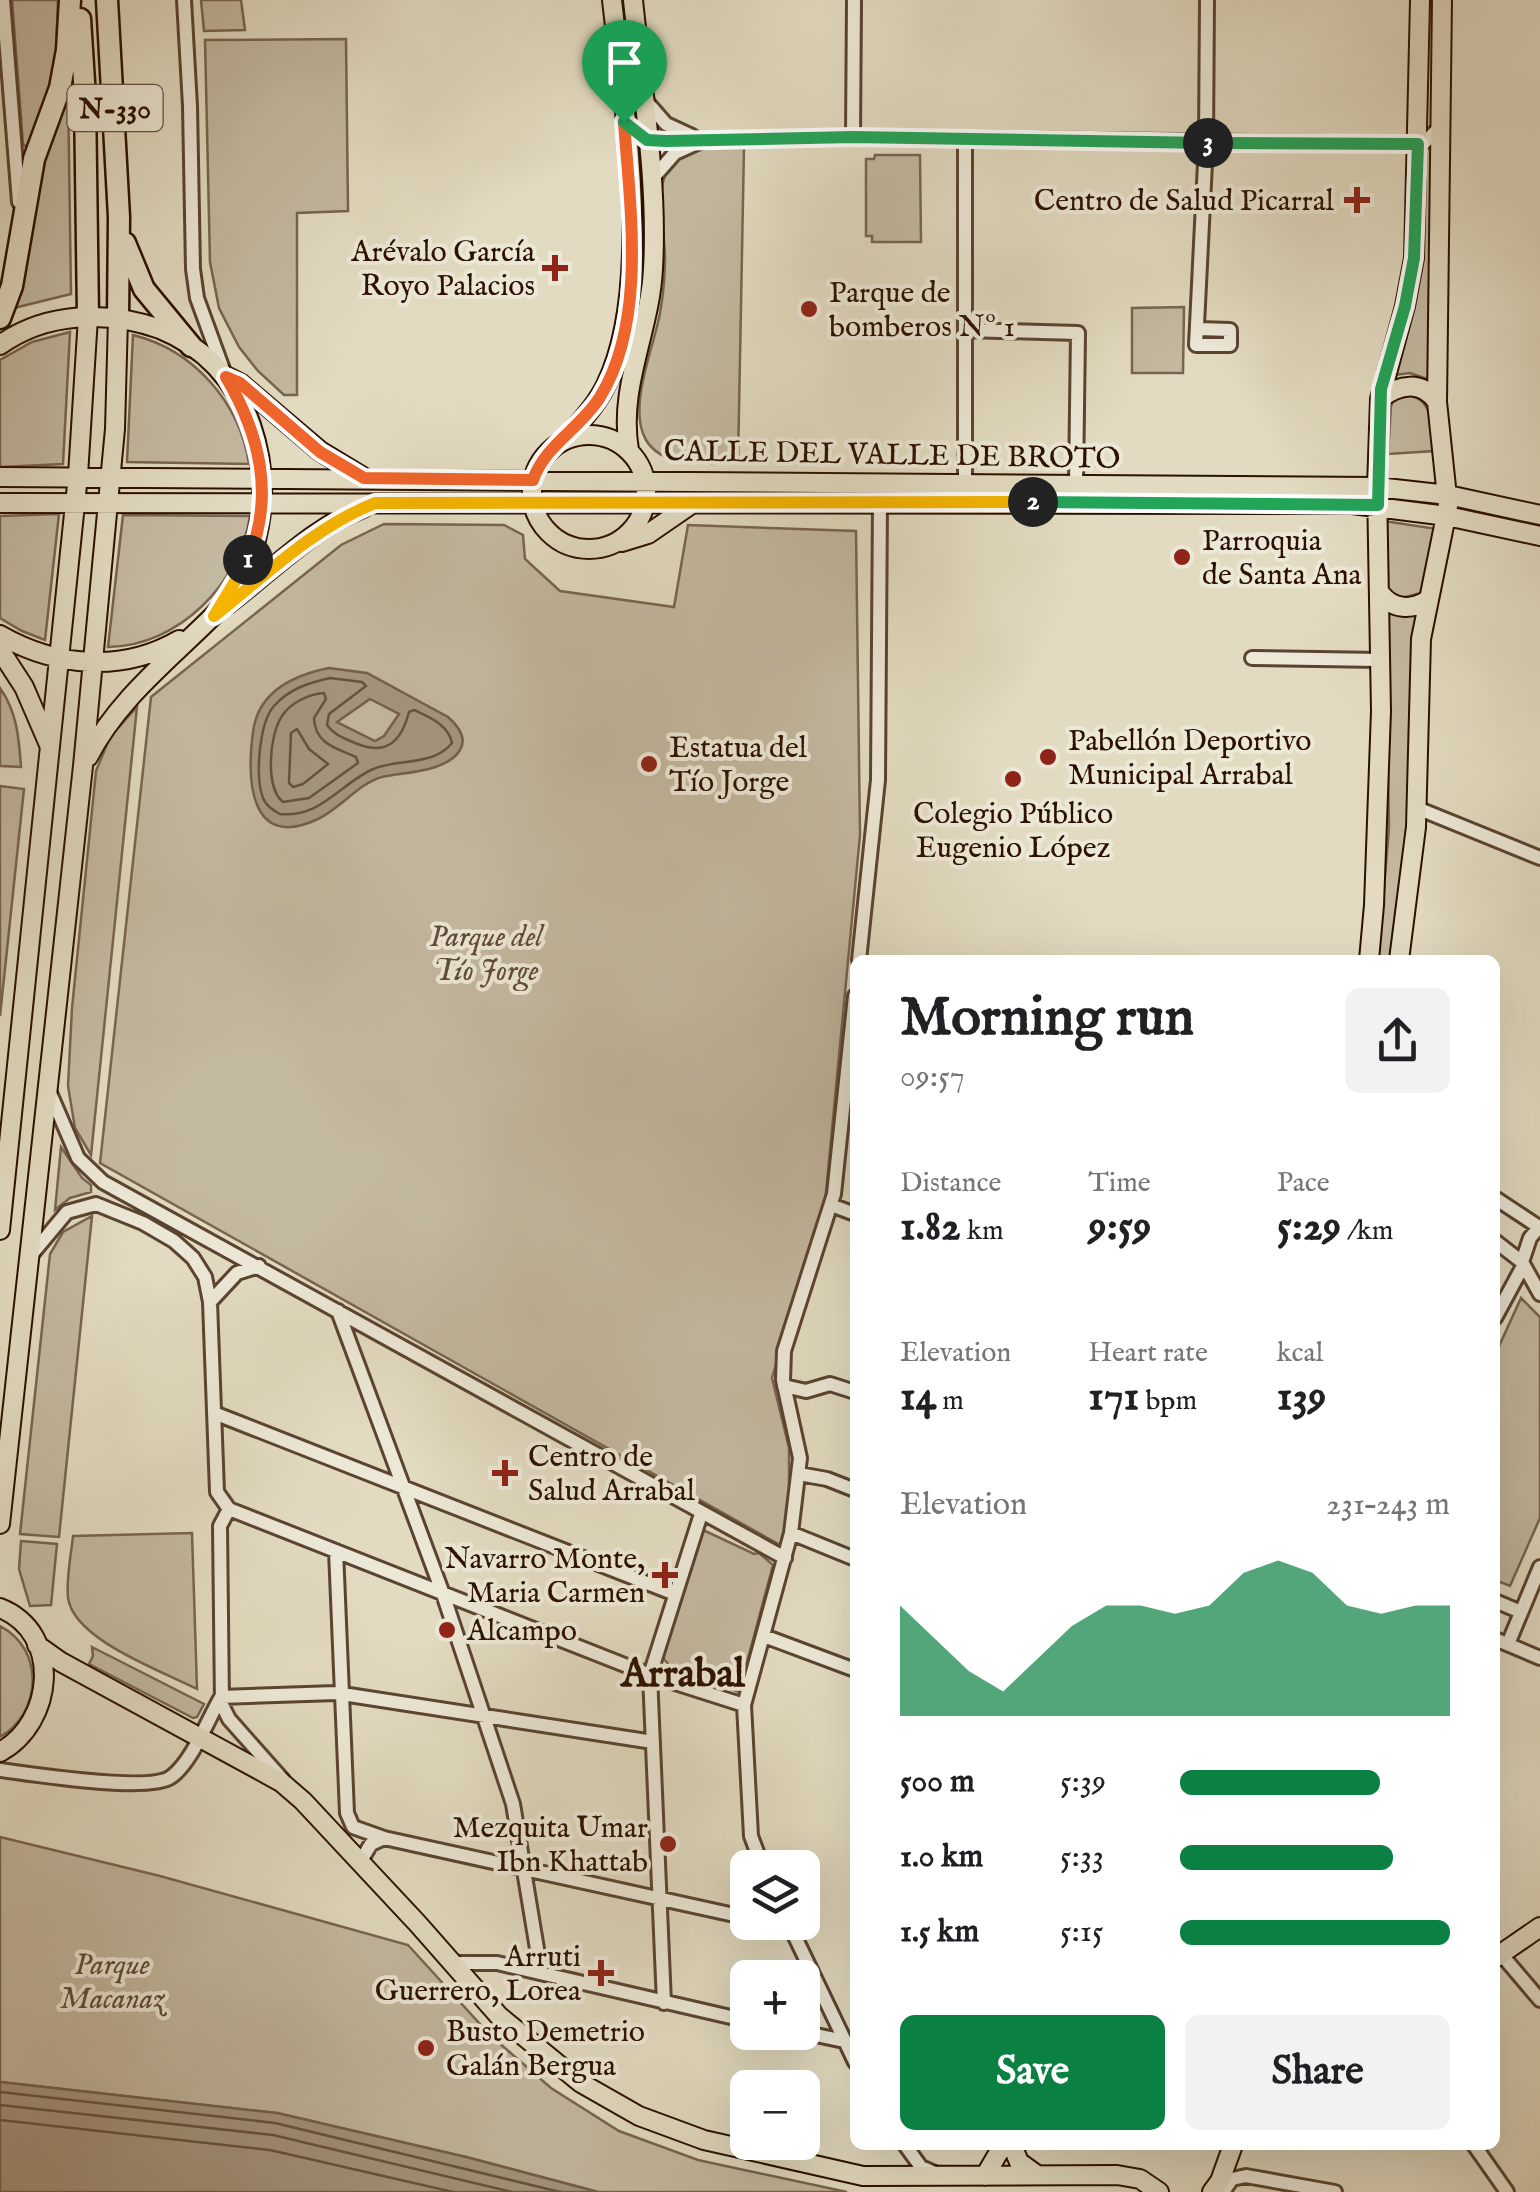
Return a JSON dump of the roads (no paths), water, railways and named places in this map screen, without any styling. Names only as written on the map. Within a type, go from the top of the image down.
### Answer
[{"type":"highway","points":[[0,318],[12,286],[34,159],[60,88],[70,0]]},
{"type":"highway","name":"N-330","points":[[78,0],[85,97],[88,317]]},
{"type":"highway","name":"N-330","points":[[107,0],[119,217],[118,318]]},
{"type":"highway","points":[[119,217],[126,250],[144,289],[191,346]]},
{"type":"main road","points":[[612,0],[632,260],[621,342],[602,394],[565,440],[542,458],[533,480],[533,503],[544,528],[563,542],[585,549],[648,534],[694,503]]},
{"type":"main road","points":[[630,450],[626,400],[652,284],[651,180],[633,0]]},
{"type":"main road","points":[[1369,955],[1379,804],[1380,398],[1414,258],[1420,0]]},
{"type":"main road","points":[[1400,955],[1417,808],[1420,650],[1448,495],[1436,402],[1442,0]]},
{"type":"main road","name":"CALLE DEL VALLE DE BROTO","points":[[0,344],[33,327],[88,317],[144,323],[191,346],[320,452],[364,478]]},
{"type":"main road","points":[[0,1230],[78,475],[88,317]]},
{"type":"main road","points":[[0,1524],[83,766],[108,502],[118,318]]},
{"type":"main road","points":[[214,616],[250,558],[262,503],[263,478],[248,419],[226,376]]},
{"type":"main road","points":[[1380,398],[1390,390],[1412,386],[1428,391],[1436,402]]},
{"type":"main road","name":"CALLE DEL VALLE DE BROTO","points":[[565,440],[581,435],[615,440],[630,450],[646,479],[645,504],[637,524],[616,543]]},
{"type":"main road","name":"CALLE DEL VALLE DE BROTO","points":[[0,477],[964,482],[1378,496]]},
{"type":"main road","points":[[1378,496],[1448,495],[1540,515]]},
{"type":"main road","name":"CALLE DEL VALLE DE BROTO","points":[[0,503],[645,504],[1378,496]]},
{"type":"main road","points":[[1378,496],[1540,536]]},
{"type":"main road","name":"CALLE DEL VALLE DE BROTO","points":[[193,632],[314,534],[334,520],[375,503]]},
{"type":"main road","points":[[1381,594],[1387,602],[1400,607],[1418,606],[1428,600]]},
{"type":"main road","points":[[0,635],[38,653],[92,662],[145,655],[193,632]]},
{"type":"main road","points":[[83,766],[123,702],[193,632]]},
{"type":"main road","points":[[0,650],[24,687],[50,748]]},
{"type":"main road","points":[[0,1608],[18,1618],[36,1645],[44,1674],[40,1705],[29,1729],[0,1752]]},
{"type":"main road","points":[[36,1645],[287,1786],[499,2016],[581,2083],[639,2116],[704,2140],[849,2174],[944,2177],[980,2183],[1037,2175],[1130,2176],[1157,2191]]},
{"type":"main road","points":[[1500,1955],[1540,1927]]},
{"type":"main road","points":[[980,2183],[999,2150]]},
{"type":"main road","points":[[1014,2150],[1019,2162],[1037,2175]]},
{"type":"main road","points":[[1212,2192],[1231,2150]]},
{"type":"street","points":[[3,0],[21,226]]},
{"type":"street","points":[[184,0],[192,269],[202,315],[226,376]]},
{"type":"street","points":[[853,137],[854,0]]},
{"type":"street","points":[[1198,329],[1207,0]]},
{"type":"street","points":[[643,92],[650,110],[666,124],[710,140]]},
{"type":"street","points":[[624,122],[647,140],[853,137],[1206,143],[1418,144],[1432,137],[1440,126]]},
{"type":"street","points":[[964,482],[965,138]]},
{"type":"street","points":[[651,180],[675,153],[710,140]]},
{"type":"street","points":[[965,330],[1078,333],[1076,484]]},
{"type":"street","points":[[860,955],[878,780],[880,502]]},
{"type":"street","points":[[1252,658],[1381,660]]},
{"type":"street","points":[[1417,808],[1540,858]]},
{"type":"street","points":[[47,1086],[69,1143],[93,1174],[785,1558]]},
{"type":"street","points":[[757,1850],[750,1826],[744,1705],[791,1533],[799,1474],[798,1440],[782,1363],[831,1204],[850,1090]]},
{"type":"street","points":[[1500,1201],[1540,1227],[1528,1244],[1523,1264],[1500,1308]]},
{"type":"street","points":[[831,1204],[850,1212]]},
{"type":"street","points":[[29,1260],[44,1236],[67,1212],[87,1205],[102,1205],[143,1223],[186,1251],[205,1277],[210,1302],[217,1492],[229,1509],[650,1675],[744,1705]]},
{"type":"street","points":[[1500,1244],[1523,1264],[1540,1294]]},
{"type":"street","points":[[210,1302],[238,1273],[258,1266]]},
{"type":"street","points":[[338,1311],[443,1594],[513,1804],[541,1973]]},
{"type":"street","points":[[784,1386],[806,1391],[830,1384],[850,1390]]},
{"type":"street","points":[[214,1413],[675,1594]]},
{"type":"street","points":[[799,1474],[850,1488]]},
{"type":"street","points":[[229,1509],[220,1526],[221,1697],[226,1714],[287,1786]]},
{"type":"street","points":[[664,2003],[650,1675],[701,1514]]},
{"type":"street","points":[[791,1533],[850,1557]]},
{"type":"street","points":[[336,1551],[347,1813],[353,1827],[384,1838],[730,1914]]},
{"type":"street","points":[[1540,1567],[1521,1612],[1501,1642],[1540,1658]]},
{"type":"street","points":[[1500,1603],[1521,1612]]},
{"type":"street","points":[[764,1636],[850,1668]]},
{"type":"street","points":[[221,1697],[342,1694],[652,1742]]},
{"type":"street","points":[[0,1770],[152,1784],[176,1773],[221,1697]]},
{"type":"street","points":[[316,1814],[334,1818],[347,1813]]},
{"type":"street","points":[[360,1862],[370,1844],[384,1838]]},
{"type":"street","points":[[796,1940],[850,2052]]},
{"type":"street","points":[[1500,1958],[1540,2000]]},
{"type":"street","points":[[452,1964],[498,1963],[730,2017]]},
{"type":"street","points":[[820,2036],[844,2041]]},
{"type":"street","points":[[909,2150],[920,2166],[944,2177]]},
{"type":"street","points":[[1233,2150],[1236,2165],[1246,2176]]},
{"type":"street","points":[[1478,2150],[1507,2192]]},
{"type":"street","points":[[1223,2192],[1232,2179],[1246,2176],[1291,2188],[1335,2192]]},
{"type":"water","points":[[329,668],[367,673],[448,717],[462,736],[460,750],[436,767],[374,780],[318,819],[295,827],[277,826],[265,818],[252,788],[251,750],[256,718],[280,687]],"holes":[[[370,699],[399,714],[384,736],[375,741],[337,722]]]},
{"type":"water","points":[[0,2082],[277,2113],[598,2192],[0,2192]]},
{"type":"place","name":"Centro de Salud Picarral","points":[[1357,200]]},
{"type":"place","name":"Arévalo García Royo Palacios","points":[[555,268]]},
{"type":"place","name":"Parque de bomberos Nº 1","points":[[809,309]]},
{"type":"place","name":"Parroquia de Santa Ana","points":[[1182,557]]},
{"type":"place","name":"Pabellón Deportivo Municipal Arrabal","points":[[1048,757]]},
{"type":"place","name":"Estatua del Tío Jorge","points":[[649,764]]},
{"type":"place","name":"Colegio Público Eugenio López","points":[[1013,779]]},
{"type":"place","name":"Centro de Salud Arrabal","points":[[505,1473]]},
{"type":"place","name":"Navarro Monte, Maria Carmen","points":[[665,1575]]},
{"type":"place","name":"Alcampo","points":[[447,1630]]},
{"type":"place","name":"Mezquita Umar Ibn Khattab","points":[[668,1844]]},
{"type":"place","name":"Arruti Guerrero, Lorea","points":[[601,1973]]},
{"type":"place","name":"Busto Demetrio Galán Bergua","points":[[426,2048]]},
{"type":"district","name":"Arrabal","points":[[683,1672]]},
{"type":"park label","name":"Parque del Tío Jorge","points":[[486,953]]},
{"type":"park label","name":"Parque Macanaz","points":[[112,1981]]}]
